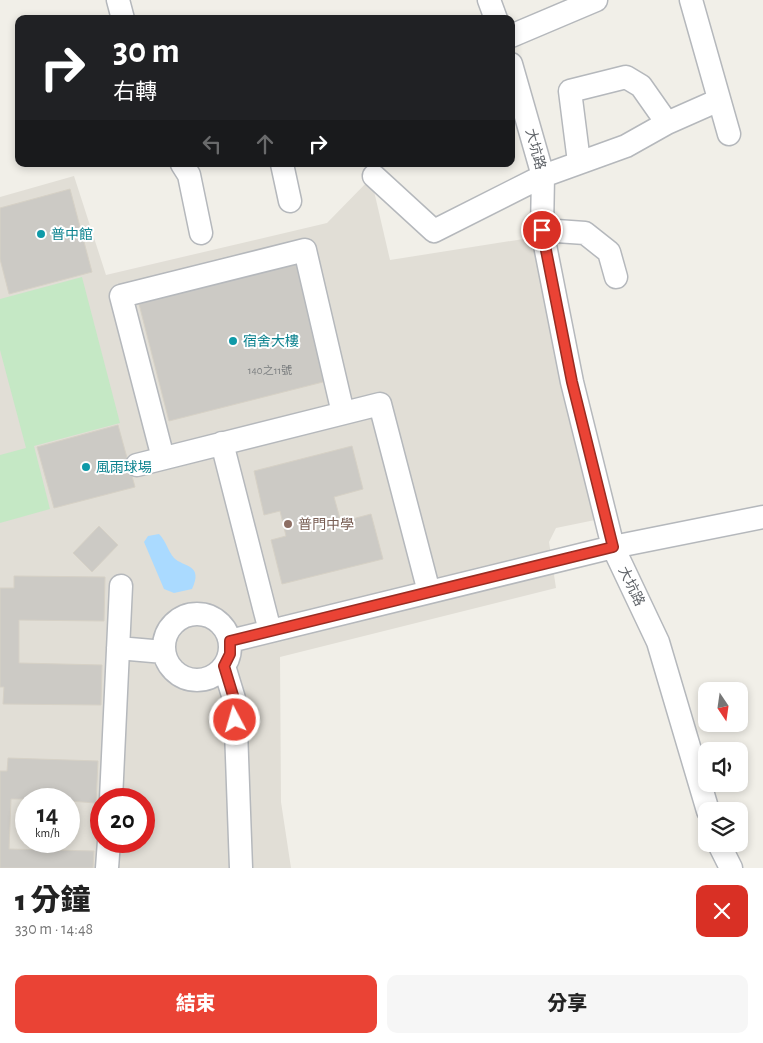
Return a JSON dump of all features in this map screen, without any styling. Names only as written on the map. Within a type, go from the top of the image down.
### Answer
[{"type":"street","points":[[118,0],[122,15]]},
{"type":"street","points":[[489,0],[495,15]]},
{"type":"street","points":[[515,34],[596,0]]},
{"type":"street","points":[[691,0],[729,134]]},
{"type":"street","points":[[579,162],[570,91],[626,77],[641,86],[667,124]]},
{"type":"street","name":"大坑路","points":[[515,78],[544,176],[542,230],[572,382],[613,547],[658,642],[705,802]]},
{"type":"street","points":[[374,176],[434,231],[544,176],[626,146],[667,124],[719,100]]},
{"type":"street","points":[[184,167],[189,175],[201,233]]},
{"type":"street","points":[[283,167],[290,201]]},
{"type":"street","points":[[542,230],[585,233],[609,252],[616,277]]},
{"type":"street","points":[[163,458],[121,296],[305,250],[344,413]]},
{"type":"street","points":[[137,465],[380,404],[429,592]]},
{"type":"street","points":[[222,443],[270,631]]},
{"type":"street","points":[[230,641],[613,547],[763,517]]},
{"type":"street","points":[[112,788],[121,586]]},
{"type":"street","points":[[192,614],[204,614],[216,619],[225,629],[230,641],[230,654],[224,666],[214,675],[202,679],[189,679],[177,674],[168,664],[164,652],[164,639],[170,627],[179,618],[192,614]]},
{"type":"street","points":[[118,648],[164,652]]},
{"type":"street","points":[[224,666],[235,702],[241,868]]},
{"type":"street","points":[[723,852],[731,868]]},
{"type":"street","points":[[108,868],[109,853]]},
{"type":"shaded area","name":"普門中學","points":[[74,176],[106,275],[327,223],[371,178],[390,260],[536,237],[595,520],[556,528],[549,542],[556,588],[280,657],[281,802],[291,868],[0,868],[0,197]]},
{"type":"green space","points":[[82,277],[120,423],[34,446],[50,509],[0,523],[0,455],[26,448],[0,350],[0,299]]},
{"type":"water","points":[[159,534],[174,558],[194,571],[196,575],[192,589],[174,593],[164,589],[144,542],[148,536]]},
{"type":"building","name":"普中館","points":[[70,189],[92,272],[9,294],[0,259],[0,208]]},
{"type":"building","name":"宿舍大樓","points":[[299,260],[327,381],[169,421],[138,300]]},
{"type":"building","name":"風雨球場","points":[[118,425],[135,487],[54,508],[37,447]]},
{"type":"building","points":[[352,446],[363,489],[334,497],[341,522],[371,514],[383,559],[282,584],[271,540],[286,536],[280,511],[264,515],[254,471]]},
{"type":"building","points":[[99,526],[118,545],[92,572],[73,553]]},
{"type":"building","points":[[14,576],[105,577],[104,621],[19,620],[19,663],[102,665],[101,705],[3,704],[4,687],[0,687],[0,588],[14,588]]},
{"type":"building","points":[[8,758],[98,761],[97,788],[90,788],[90,803],[80,802],[80,788],[15,788],[15,799],[11,799],[9,849],[15,849],[15,853],[80,853],[80,851],[90,851],[90,853],[94,853],[93,868],[0,868],[0,771],[7,771]]},
{"type":"place","name":"普中館","points":[[41,234]]},
{"type":"place","name":"宿舍大樓","points":[[233,341]]},
{"type":"place","name":"風雨球場","points":[[86,467]]},
{"type":"place","name":"普門中學","points":[[288,524]]},
{"type":"route","points":[[235,720],[235,702],[224,666],[230,654],[230,641],[613,547],[572,382],[542,230]]}]
